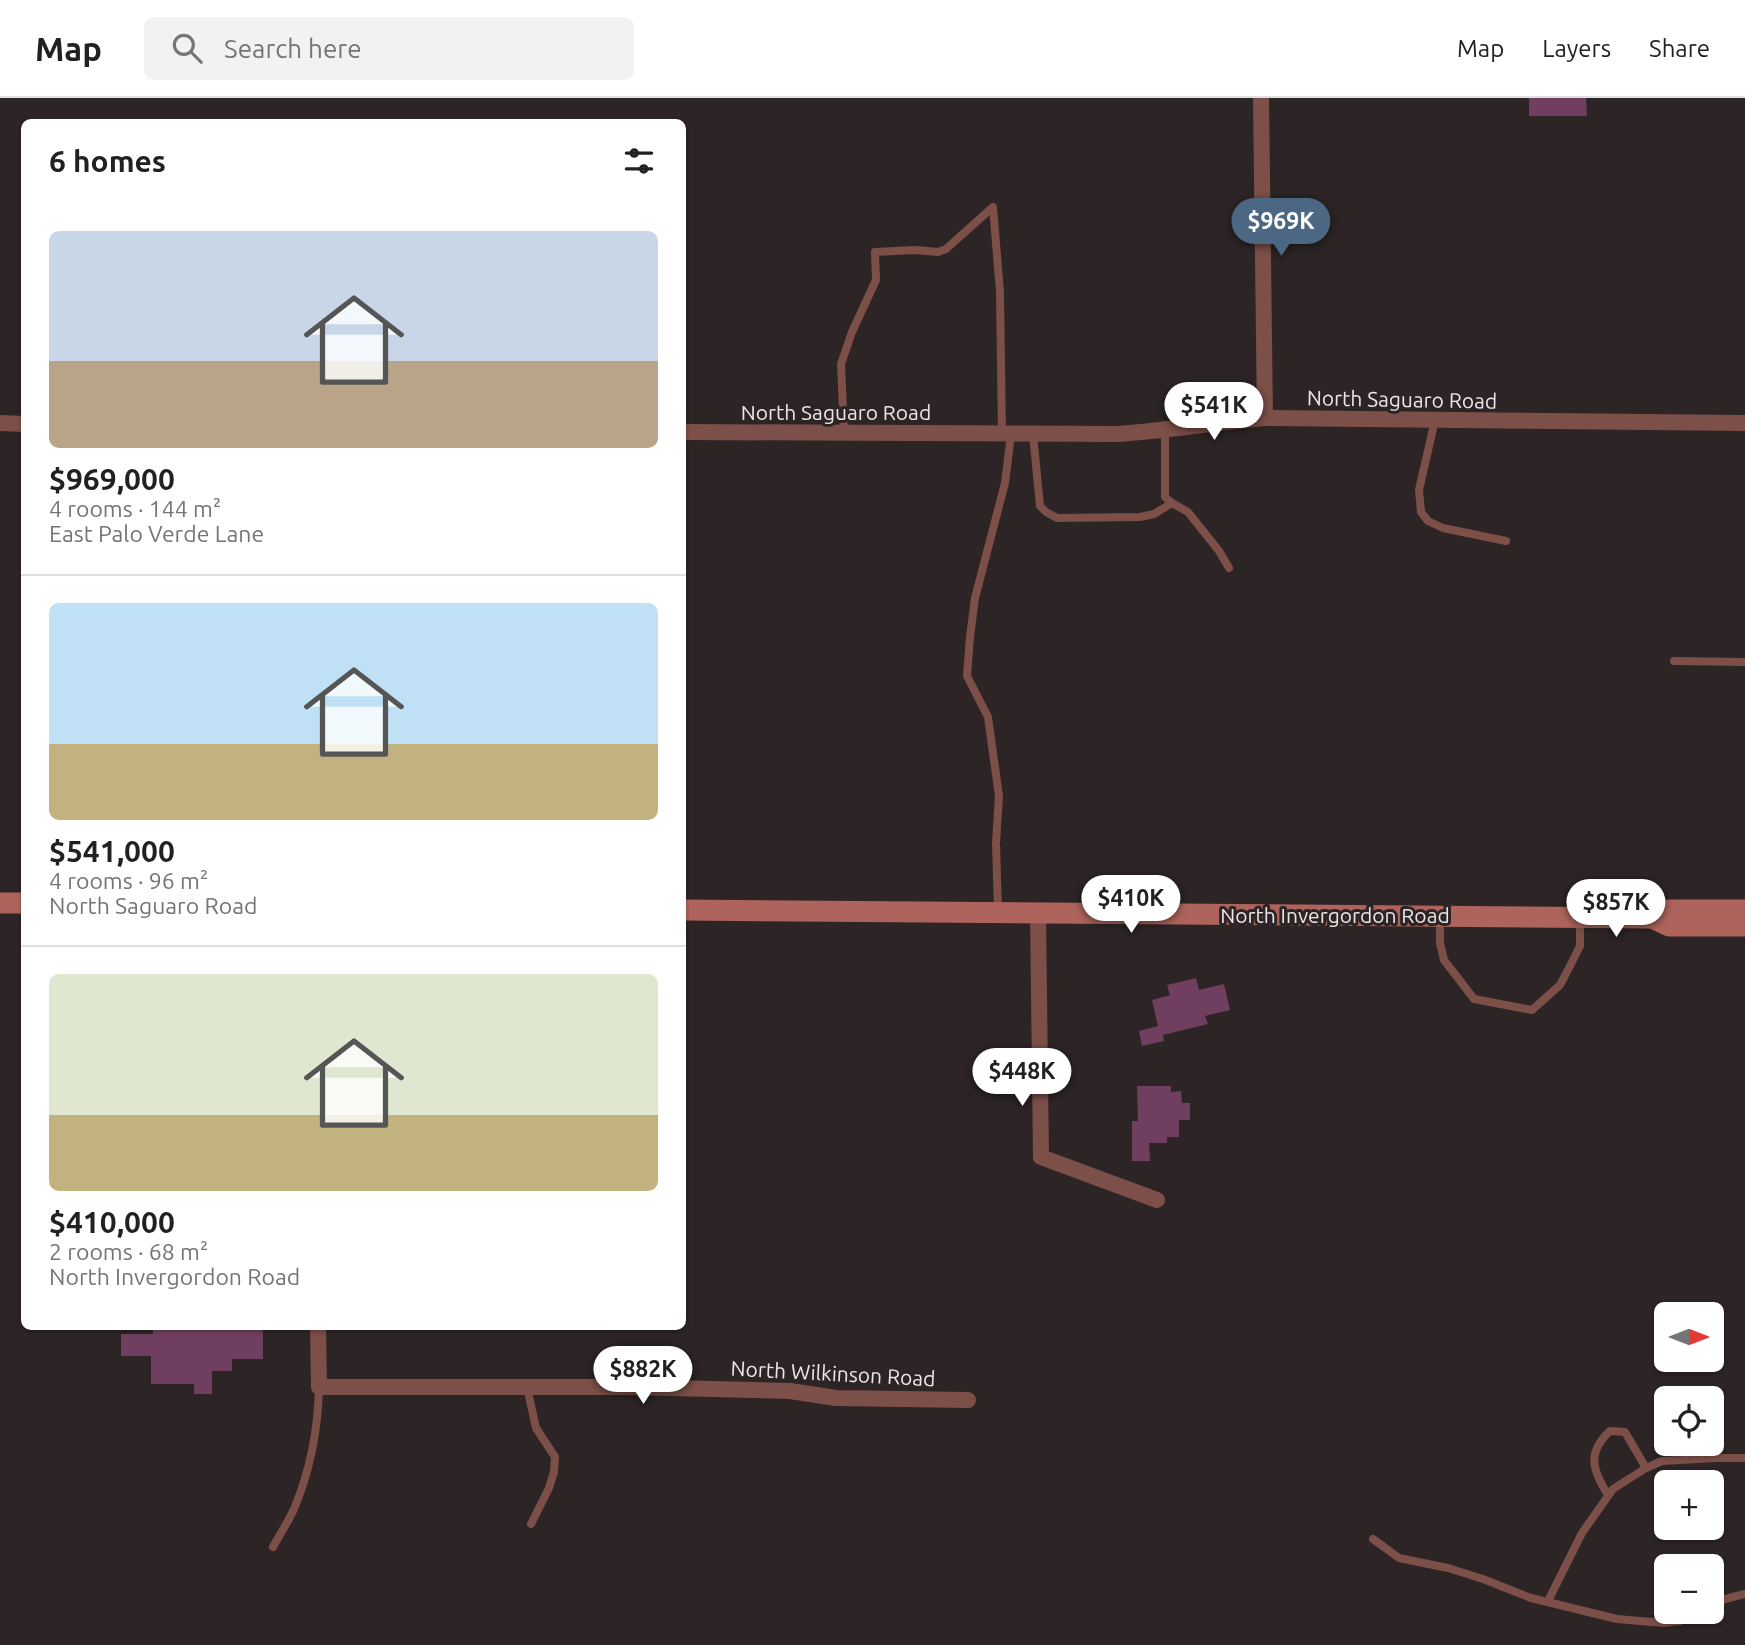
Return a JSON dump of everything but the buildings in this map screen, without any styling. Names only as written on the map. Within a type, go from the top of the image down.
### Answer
[{"type":"street","points":[[1261,98],[1265,418]]},
{"type":"street","name":"North Saguaro Road","points":[[686,432],[1117,434],[1165,431],[1265,418],[1745,423]]},
{"type":"street","points":[[0,424],[21,424]]},
{"type":"street","points":[[0,903],[21,903]]},
{"type":"street","name":"North Invergordon Road","points":[[686,910],[1652,918],[1669,926],[1745,926]]},
{"type":"street","name":"North Invergordon Road","points":[[1652,918],[1668,910],[1745,910]]},
{"type":"street","points":[[1038,913],[1041,1157],[1157,1200]]},
{"type":"street","points":[[318,1330],[319,1387]]},
{"type":"street","name":"North Wilkinson Road","points":[[319,1387],[630,1387],[790,1391],[836,1398],[968,1400]]},
{"type":"lane","points":[[844,433],[842,364],[852,332],[876,280],[875,251],[946,249],[993,207],[1007,434],[1005,482],[975,598],[967,676],[988,717],[999,796],[996,843],[998,912]]},
{"type":"lane","points":[[1435,420],[1419,490],[1421,512],[1428,521],[1443,528],[1506,541]]},
{"type":"lane","points":[[1165,431],[1165,497],[1188,512],[1230,568]]},
{"type":"lane","points":[[1033,434],[1040,506],[1057,518],[1140,517],[1154,514],[1172,503]]},
{"type":"lane","points":[[1674,661],[1745,662]]},
{"type":"lane","points":[[1440,916],[1440,943],[1444,960],[1474,999],[1532,1010],[1560,985],[1570,966],[1580,946],[1580,917]]},
{"type":"lane","points":[[273,1546],[293,1510],[306,1471],[315,1436],[319,1387]]},
{"type":"lane","points":[[527,1387],[536,1428],[555,1457],[549,1488],[531,1524]]},
{"type":"lane","points":[[1608,1495],[1594,1468],[1594,1455],[1602,1438],[1610,1431],[1625,1432],[1646,1468]]},
{"type":"lane","points":[[1548,1601],[1582,1533],[1613,1489],[1662,1461],[1745,1458]]},
{"type":"lane","points":[[1373,1539],[1399,1558],[1448,1568],[1531,1598],[1617,1619],[1654,1623]]},
{"type":"lane","points":[[1724,1600],[1745,1594]]}]
